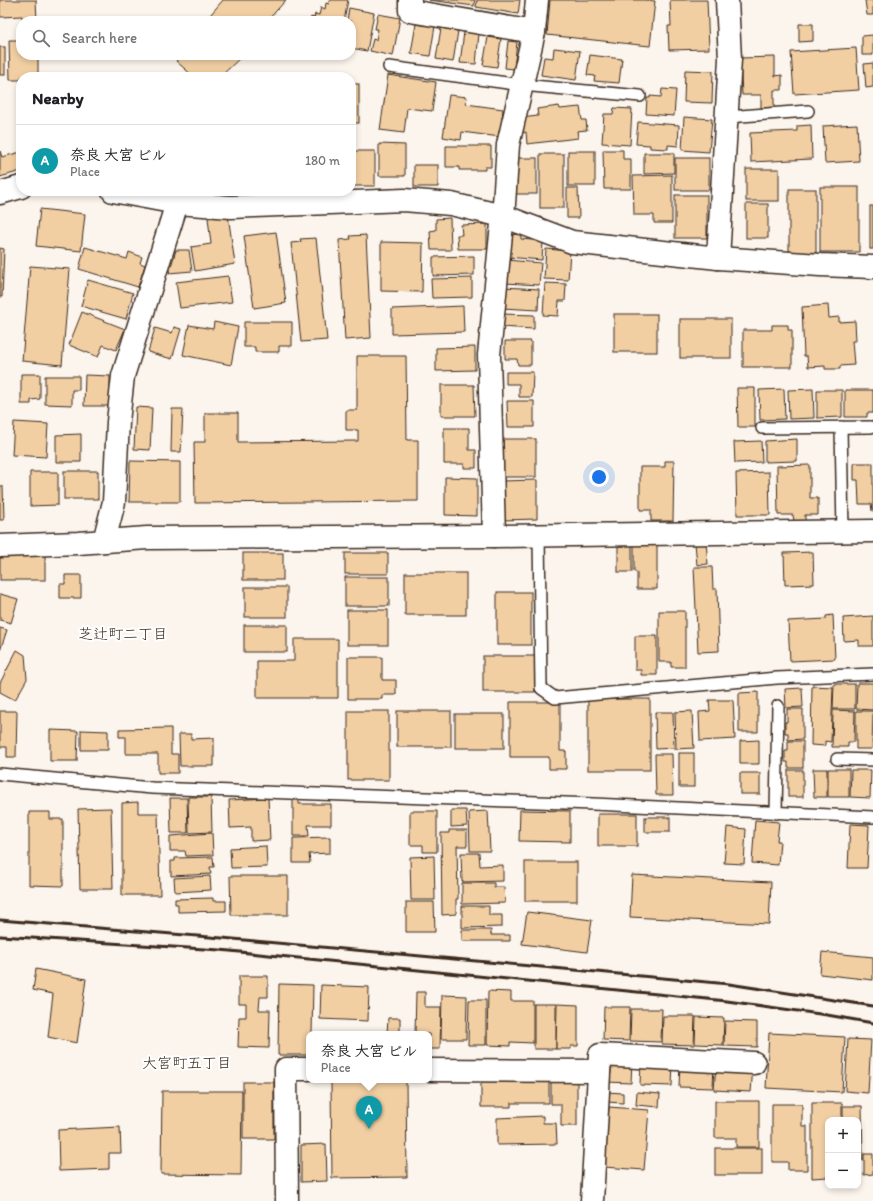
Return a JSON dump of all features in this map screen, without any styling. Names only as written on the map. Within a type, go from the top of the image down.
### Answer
[{"type":"street","points":[[410,0],[410,11],[534,32]]},
{"type":"street","points":[[494,536],[489,355],[503,216],[508,145],[534,32],[537,0]]},
{"type":"street","points":[[718,258],[730,59],[727,0]]},
{"type":"street","points":[[0,193],[16,188]]},
{"type":"street","points":[[140,196],[177,203],[231,207],[404,200],[451,204],[503,216],[572,242],[718,258],[820,266],[873,267]]},
{"type":"street","points":[[104,541],[114,502],[118,422],[124,376],[177,203]]},
{"type":"street","points":[[0,546],[147,538],[494,536],[873,531]]},
{"type":"street","points":[[592,1201],[600,1055],[754,1063]]},
{"type":"street","points":[[287,1201],[286,1069],[306,1069]]},
{"type":"street","points":[[432,1070],[599,1071]]},
{"type":"lane","points":[[389,67],[522,85],[640,96]]},
{"type":"lane","points":[[726,117],[808,111]]},
{"type":"lane","points":[[841,427],[843,531]]},
{"type":"lane","points":[[762,428],[871,427]]},
{"type":"lane","points":[[539,535],[541,688],[555,698],[778,678],[873,674]]},
{"type":"lane","points":[[776,813],[778,706]]},
{"type":"lane","points":[[837,759],[873,760]]},
{"type":"lane","points":[[0,774],[152,788],[593,804],[873,817]]},
{"type":"building","points":[[0,0],[36,0],[37,16],[0,17]]},
{"type":"building","points":[[223,0],[286,0],[272,16],[209,16]]},
{"type":"building","points":[[330,0],[348,0],[345,16],[314,16],[315,14],[319,15],[321,7],[325,9],[326,3],[329,4]]},
{"type":"building","points":[[429,0],[475,0],[474,6]]},
{"type":"building","points":[[477,0],[520,0],[518,14],[476,7]]},
{"type":"building","points":[[550,0],[655,1],[650,46],[547,35]]},
{"type":"building","points":[[670,0],[707,0],[709,49],[669,50],[668,26],[671,26]]},
{"type":"building","points":[[865,0],[873,0],[873,15],[867,15]]},
{"type":"building","points":[[349,8],[374,13],[367,51],[356,49],[356,16],[348,16]]},
{"type":"building","points":[[378,14],[400,18],[393,56],[370,51],[373,39],[376,40],[378,29],[375,29]]},
{"type":"building","points":[[416,24],[435,26],[430,56],[411,53]]},
{"type":"building","points":[[799,24],[813,24],[813,41],[799,42]]},
{"type":"building","points":[[441,28],[458,31],[453,62],[436,59]]},
{"type":"building","points":[[464,32],[479,33],[476,64],[460,63]]},
{"type":"building","points":[[873,35],[873,55],[862,55],[862,36]]},
{"type":"building","points":[[488,37],[501,39],[497,67],[483,65]]},
{"type":"building","points":[[9,40],[16,40],[16,60],[38,60],[38,72],[16,72],[16,80],[10,80]]},
{"type":"building","points":[[508,41],[517,42],[514,69],[505,68]]},
{"type":"building","points":[[0,47],[5,47],[5,75],[0,75]]},
{"type":"building","points":[[554,48],[580,51],[576,80],[541,75],[544,57],[553,58]]},
{"type":"building","points":[[856,48],[859,90],[794,94],[791,52]]},
{"type":"building","points":[[590,55],[622,59],[619,83],[594,81],[595,76],[587,75]]},
{"type":"building","points":[[775,57],[775,76],[782,75],[782,90],[774,90],[774,107],[761,108],[761,95],[742,95],[740,58]]},
{"type":"building","points":[[238,60],[225,72],[188,72],[176,61]]},
{"type":"building","points":[[873,63],[873,87],[866,88],[864,64]]},
{"type":"building","points":[[685,70],[713,71],[712,103],[684,102]]},
{"type":"building","points":[[388,75],[436,82],[432,111],[407,108],[404,133],[380,130]]},
{"type":"building","points":[[356,84],[359,84],[359,123],[356,123]]},
{"type":"building","points":[[662,89],[676,90],[674,116],[646,114],[647,98],[650,98],[650,96],[661,97]]},
{"type":"building","points":[[449,95],[467,97],[466,104],[503,109],[500,137],[462,132],[461,140],[443,137]]},
{"type":"building","points":[[559,106],[560,109],[580,107],[582,120],[586,120],[587,130],[577,131],[578,138],[527,144],[526,132],[522,133],[521,118],[538,116],[537,109]]},
{"type":"building","points":[[614,108],[632,109],[630,145],[602,143],[604,114],[613,114]]},
{"type":"building","points":[[684,117],[712,119],[709,152],[682,150]]},
{"type":"building","points":[[638,122],[679,125],[678,146],[668,145],[668,149],[650,148],[650,145],[636,144]]},
{"type":"building","points":[[857,124],[859,161],[825,163],[823,126]]},
{"type":"building","points":[[811,125],[812,159],[751,162],[750,133],[797,131],[797,126]]},
{"type":"building","points":[[379,144],[405,145],[405,176],[379,176]]},
{"type":"building","points":[[446,146],[491,146],[491,167],[485,167],[485,170],[459,170],[459,167],[446,167]]},
{"type":"building","points":[[603,150],[623,150],[623,159],[631,159],[631,189],[604,189]]},
{"type":"building","points":[[0,151],[2,157],[16,153],[16,172],[0,177]]},
{"type":"building","points":[[356,151],[375,151],[375,186],[356,186]]},
{"type":"building","points":[[568,151],[595,151],[595,186],[568,186]]},
{"type":"building","points":[[644,153],[674,153],[674,173],[644,174]]},
{"type":"building","points":[[540,154],[564,154],[564,208],[540,208]]},
{"type":"building","points":[[515,158],[537,158],[537,194],[515,194]]},
{"type":"building","points":[[675,158],[709,158],[709,190],[675,190]]},
{"type":"building","points":[[414,165],[438,165],[438,187],[414,187]]},
{"type":"building","points":[[746,169],[779,169],[779,201],[746,201]]},
{"type":"building","points":[[672,175],[672,223],[654,223],[654,215],[634,215],[633,176]]},
{"type":"building","points":[[820,187],[859,187],[859,252],[820,252]]},
{"type":"building","points":[[567,188],[578,188],[579,218],[567,218]]},
{"type":"building","points":[[789,189],[816,189],[816,253],[789,253]]},
{"type":"building","points":[[675,195],[707,195],[707,238],[675,238]]},
{"type":"building","points":[[746,204],[768,204],[768,238],[746,238]]},
{"type":"building","points":[[870,206],[873,206],[873,249],[870,249]]},
{"type":"building","points":[[40,209],[85,214],[81,251],[36,246]]},
{"type":"building","points":[[228,215],[235,264],[195,271],[191,247],[211,244],[208,218]]},
{"type":"building","points":[[450,218],[451,250],[431,250],[430,231],[436,230],[436,219]]},
{"type":"building","points":[[487,224],[487,249],[458,249],[457,235],[462,235],[461,225]]},
{"type":"building","points":[[276,232],[286,303],[254,308],[244,236]]},
{"type":"building","points":[[511,234],[521,235],[521,239],[543,241],[542,260],[507,257]]},
{"type":"building","points":[[366,235],[371,338],[345,340],[339,240],[351,239],[350,236]]},
{"type":"building","points":[[316,238],[327,340],[301,342],[291,243],[301,242],[300,239]]},
{"type":"building","points":[[381,242],[423,243],[422,292],[381,291]]},
{"type":"building","points":[[85,247],[127,259],[129,252],[142,257],[140,263],[145,265],[138,287],[79,269]]},
{"type":"building","points":[[0,248],[4,249],[2,297],[0,297]]},
{"type":"building","points":[[546,249],[570,251],[568,280],[544,279]]},
{"type":"building","points":[[176,250],[189,250],[192,271],[169,273]]},
{"type":"building","points":[[474,256],[474,275],[433,276],[433,257]]},
{"type":"building","points":[[506,260],[541,263],[539,285],[505,283]]},
{"type":"building","points":[[30,266],[70,269],[62,365],[22,361]]},
{"type":"building","points":[[228,276],[232,302],[180,308],[176,282]]},
{"type":"building","points":[[472,278],[472,297],[432,298],[431,279]]},
{"type":"building","points":[[88,280],[133,293],[126,319],[81,306]]},
{"type":"building","points":[[545,283],[566,284],[565,301],[559,301],[558,316],[543,315]]},
{"type":"building","points":[[503,287],[539,289],[538,310],[502,308]]},
{"type":"building","points":[[828,305],[829,318],[839,317],[839,322],[855,321],[856,341],[852,341],[854,365],[840,366],[840,369],[825,369],[825,366],[808,367],[807,356],[804,356],[802,307]]},
{"type":"building","points":[[463,306],[464,332],[392,334],[392,309]]},
{"type":"building","points":[[82,312],[125,329],[116,350],[103,345],[98,357],[69,345]]},
{"type":"building","points":[[501,314],[534,315],[534,329],[500,327]]},
{"type":"building","points":[[614,314],[657,314],[657,352],[614,352]]},
{"type":"building","points":[[680,319],[731,319],[731,358],[680,358]]},
{"type":"building","points":[[214,322],[238,327],[231,365],[183,355],[189,325],[213,329]]},
{"type":"building","points":[[244,322],[292,322],[292,346],[279,346],[279,352],[255,352],[255,347],[244,347]]},
{"type":"building","points":[[772,325],[788,325],[788,330],[792,330],[792,367],[743,367],[743,330],[772,330]]},
{"type":"building","points":[[174,327],[181,329],[172,359],[148,352],[155,328],[172,333]]},
{"type":"building","points":[[505,341],[531,341],[531,365],[518,365],[517,359],[505,359]]},
{"type":"building","points":[[475,347],[475,370],[436,371],[436,348]]},
{"type":"building","points":[[357,356],[406,356],[407,440],[418,440],[418,501],[195,503],[194,442],[205,442],[205,413],[238,413],[238,442],[358,441],[358,430],[346,430],[346,410],[357,410]]},
{"type":"building","points":[[506,372],[533,372],[532,397],[519,397],[519,384],[506,384]]},
{"type":"building","points":[[21,374],[40,374],[40,399],[31,400],[31,404],[21,404]]},
{"type":"building","points":[[85,375],[110,376],[110,406],[84,406]]},
{"type":"building","points":[[45,376],[79,376],[79,390],[72,390],[72,405],[45,404]]},
{"type":"building","points":[[441,385],[474,385],[475,416],[441,416]]},
{"type":"building","points":[[737,388],[755,388],[755,427],[738,427]]},
{"type":"building","points":[[784,389],[785,419],[760,420],[759,390]]},
{"type":"building","points":[[813,389],[814,418],[789,419],[788,390]]},
{"type":"building","points":[[817,390],[842,390],[842,417],[817,418]]},
{"type":"building","points":[[845,390],[873,390],[873,413],[867,413],[867,417],[845,417]]},
{"type":"building","points":[[507,401],[534,401],[534,427],[508,427]]},
{"type":"building","points":[[136,407],[152,408],[150,450],[134,449]]},
{"type":"building","points":[[172,409],[183,409],[181,452],[171,452]]},
{"type":"building","points":[[14,422],[48,424],[46,457],[12,455]]},
{"type":"building","points":[[444,428],[469,428],[469,450],[476,450],[476,468],[464,468],[464,464],[444,464]]},
{"type":"building","points":[[81,434],[81,462],[56,462],[56,435]]},
{"type":"building","points":[[503,439],[536,439],[536,477],[503,477]]},
{"type":"building","points":[[797,439],[797,461],[765,462],[765,441]]},
{"type":"building","points":[[761,441],[762,462],[735,463],[734,442]]},
{"type":"building","points":[[130,461],[180,462],[180,502],[129,502]]},
{"type":"building","points":[[665,461],[674,461],[673,521],[651,521],[651,510],[640,510],[640,467],[665,467]]},
{"type":"building","points":[[854,463],[873,463],[873,511],[871,504],[859,504],[858,480],[854,480]]},
{"type":"building","points":[[810,465],[810,498],[818,498],[818,515],[805,515],[805,521],[794,521],[793,515],[778,515],[777,466]]},
{"type":"building","points":[[64,471],[98,471],[98,499],[64,499]]},
{"type":"building","points":[[30,472],[58,472],[58,505],[30,506]]},
{"type":"building","points":[[769,472],[770,515],[737,515],[736,473]]},
{"type":"building","points":[[445,477],[477,478],[477,516],[445,515]]},
{"type":"building","points":[[537,480],[537,519],[502,520],[501,481]]},
{"type":"building","points":[[0,486],[3,486],[4,520],[0,520]]},
{"type":"building","points":[[706,542],[708,564],[697,565],[695,543]]},
{"type":"building","points":[[618,545],[632,545],[632,572],[618,572]]},
{"type":"building","points":[[634,545],[657,545],[657,589],[637,589],[637,572],[634,572]]},
{"type":"building","points":[[813,552],[814,584],[785,585],[784,553]]},
{"type":"building","points":[[243,553],[283,553],[283,580],[243,580]]},
{"type":"building","points":[[345,553],[388,553],[388,574],[345,574]]},
{"type":"building","points":[[0,555],[45,555],[45,580],[0,580]]},
{"type":"building","points":[[694,567],[712,567],[713,589],[717,589],[719,651],[698,652]]},
{"type":"building","points":[[405,573],[466,573],[466,615],[405,615]]},
{"type":"building","points":[[65,575],[81,575],[81,598],[60,598],[60,584],[65,584]]},
{"type":"building","points":[[345,577],[389,577],[389,606],[345,606]]},
{"type":"building","points":[[245,587],[287,587],[287,617],[245,617]]},
{"type":"building","points":[[497,592],[531,592],[531,645],[497,645]]},
{"type":"building","points":[[0,594],[18,599],[11,623],[0,620]]},
{"type":"building","points":[[347,610],[388,610],[388,645],[347,645]]},
{"type":"building","points":[[659,611],[685,611],[685,667],[671,667],[671,662],[659,662]]},
{"type":"building","points":[[833,615],[835,659],[790,661],[788,621],[826,619],[826,616]]},
{"type":"building","points":[[873,616],[873,646],[859,646],[859,640],[844,641],[843,618]]},
{"type":"building","points":[[244,625],[287,625],[287,652],[244,652]]},
{"type":"building","points":[[0,628],[7,630],[0,651]]},
{"type":"building","points":[[635,636],[657,636],[657,675],[641,675],[641,670],[635,670]]},
{"type":"building","points":[[294,639],[338,639],[338,698],[257,698],[257,661],[294,661]]},
{"type":"building","points":[[17,650],[25,655],[27,679],[15,700],[0,692],[0,683]]},
{"type":"building","points":[[483,656],[535,656],[535,692],[483,692]]},
{"type":"building","points":[[348,657],[382,657],[382,680],[396,680],[396,695],[382,695],[382,699],[348,699]]},
{"type":"building","points":[[857,683],[873,683],[873,710],[856,709]]},
{"type":"building","points":[[834,684],[855,684],[855,709],[833,709]]},
{"type":"building","points":[[812,686],[833,687],[831,742],[825,741],[825,746],[811,745]]},
{"type":"building","points":[[802,688],[803,707],[786,708],[785,689]]},
{"type":"building","points":[[758,692],[758,732],[739,732],[739,693]]},
{"type":"building","points":[[588,699],[650,699],[650,770],[588,770]]},
{"type":"building","points":[[709,700],[733,700],[735,739],[700,741],[699,712],[710,711]]},
{"type":"building","points":[[510,702],[560,702],[560,751],[566,751],[566,769],[549,769],[549,757],[510,757]]},
{"type":"building","points":[[787,709],[803,709],[803,739],[788,740],[788,733],[785,733]]},
{"type":"building","points":[[833,710],[855,711],[854,742],[848,742],[848,747],[832,747]]},
{"type":"building","points":[[0,711],[17,711],[16,757],[7,757],[7,747],[0,747]]},
{"type":"building","points":[[348,711],[389,711],[389,780],[348,780]]},
{"type":"building","points":[[397,711],[451,711],[451,747],[397,747]]},
{"type":"building","points":[[692,711],[694,748],[676,749],[675,712]]},
{"type":"building","points":[[856,711],[873,711],[872,749],[856,749]]},
{"type":"building","points":[[655,712],[673,712],[674,748],[656,749]]},
{"type":"building","points":[[455,714],[504,714],[504,748],[455,748]]},
{"type":"building","points":[[171,728],[171,754],[178,754],[178,773],[158,773],[158,754],[126,754],[126,737],[119,737],[119,729]]},
{"type":"building","points":[[50,730],[78,731],[77,761],[50,761]]},
{"type":"building","points":[[81,730],[108,731],[108,750],[81,750]]},
{"type":"building","points":[[179,734],[191,734],[191,739],[214,738],[214,766],[180,766]]},
{"type":"building","points":[[759,740],[759,764],[740,764],[740,741]]},
{"type":"building","points":[[788,741],[803,741],[803,768],[788,768],[788,762],[785,762],[785,751],[788,751]]},
{"type":"building","points":[[679,753],[694,753],[694,787],[679,787]]},
{"type":"building","points":[[655,754],[672,754],[673,795],[656,795]]},
{"type":"building","points":[[813,769],[827,769],[827,797],[814,797]]},
{"type":"building","points":[[828,769],[849,769],[849,797],[828,797]]},
{"type":"building","points":[[788,770],[803,770],[803,797],[788,797]]},
{"type":"building","points":[[851,770],[871,770],[870,798],[850,797]]},
{"type":"building","points":[[740,773],[760,773],[760,794],[740,794]]},
{"type":"building","points":[[188,797],[211,797],[212,832],[189,833]]},
{"type":"building","points":[[170,798],[187,798],[188,833],[171,833]]},
{"type":"building","points":[[268,798],[270,840],[251,841],[251,827],[230,828],[229,800]]},
{"type":"building","points":[[293,800],[299,800],[299,804],[331,804],[331,825],[308,825],[309,836],[293,836]]},
{"type":"building","points":[[138,802],[138,813],[158,813],[160,895],[122,895],[122,803]]},
{"type":"building","points":[[111,808],[113,889],[80,889],[78,809]]},
{"type":"building","points":[[451,810],[466,810],[467,826],[451,827]]},
{"type":"building","points":[[520,810],[570,811],[570,842],[519,841]]},
{"type":"building","points":[[410,811],[437,811],[437,852],[423,852],[423,845],[410,845]]},
{"type":"building","points":[[488,811],[490,851],[470,851],[469,812]]},
{"type":"building","points":[[29,812],[50,812],[50,819],[63,819],[63,886],[29,885]]},
{"type":"building","points":[[598,814],[637,814],[637,846],[598,846]]},
{"type":"building","points":[[645,817],[670,817],[670,832],[645,832]]},
{"type":"building","points":[[755,820],[779,822],[777,841],[780,841],[778,865],[752,863]]},
{"type":"building","points":[[850,824],[869,825],[867,868],[848,868]]},
{"type":"building","points":[[727,827],[746,829],[744,864],[724,863]]},
{"type":"building","points":[[449,830],[467,830],[467,846],[457,846],[458,899],[456,899],[456,914],[442,915],[441,833],[449,833]]},
{"type":"building","points":[[212,833],[213,855],[186,856],[185,851],[170,851],[170,836]]},
{"type":"building","points":[[330,837],[330,853],[309,854],[310,863],[293,863],[293,838]]},
{"type":"building","points":[[266,846],[267,867],[231,868],[230,848]]},
{"type":"building","points":[[461,853],[479,853],[480,866],[503,865],[503,881],[462,882]]},
{"type":"building","points":[[434,856],[435,900],[411,900],[410,857]]},
{"type":"building","points":[[213,857],[214,867],[210,867],[211,874],[171,876],[171,861],[175,861],[175,858]]},
{"type":"building","points":[[525,862],[577,862],[577,901],[525,901]]},
{"type":"building","points":[[632,875],[771,882],[769,924],[630,917]]},
{"type":"building","points":[[210,876],[211,890],[175,892],[174,878]]},
{"type":"building","points":[[230,876],[288,876],[288,915],[231,915]]},
{"type":"building","points":[[462,883],[494,883],[494,887],[504,887],[505,903],[462,904]]},
{"type":"building","points":[[213,898],[213,901],[226,901],[226,911],[178,912],[178,904],[175,904],[175,899]]},
{"type":"building","points":[[406,902],[434,902],[435,932],[406,932]]},
{"type":"building","points":[[462,906],[489,906],[489,915],[502,915],[502,927],[462,928]]},
{"type":"building","points":[[527,912],[592,920],[587,952],[522,944]]},
{"type":"building","points":[[462,930],[491,930],[491,935],[510,935],[510,941],[462,941]]},
{"type":"building","points":[[822,952],[873,957],[873,980],[820,974]]},
{"type":"building","points":[[36,969],[86,979],[77,1043],[48,1037],[53,994],[33,990]]},
{"type":"building","points":[[239,976],[268,976],[268,997],[260,997],[259,1010],[270,1010],[269,1048],[238,1047],[239,1017],[246,1017],[246,1004],[239,1004]]},
{"type":"building","points":[[279,984],[313,985],[312,1031],[306,1031],[306,1055],[278,1055]]},
{"type":"building","points":[[321,985],[369,987],[368,1021],[320,1019]]},
{"type":"building","points":[[488,991],[511,992],[511,1001],[533,1001],[533,1043],[510,1042],[510,1046],[487,1045]]},
{"type":"building","points":[[416,992],[425,992],[425,1007],[441,1007],[440,1049],[432,1049],[432,1031],[415,1031]]},
{"type":"building","points":[[442,995],[467,996],[466,1039],[441,1039]]},
{"type":"building","points":[[469,1000],[486,1000],[486,1045],[468,1045]]},
{"type":"building","points":[[534,1004],[556,1004],[556,1049],[534,1049]]},
{"type":"building","points":[[557,1004],[578,1005],[578,1046],[571,1046],[571,1049],[556,1049]]},
{"type":"building","points":[[604,1007],[630,1007],[629,1041],[603,1040]]},
{"type":"building","points":[[631,1009],[662,1009],[661,1042],[630,1041]]},
{"type":"building","points":[[663,1016],[695,1016],[694,1045],[662,1044]]},
{"type":"building","points":[[696,1017],[724,1018],[723,1045],[695,1044]]},
{"type":"building","points":[[388,1018],[400,1018],[400,1031],[387,1031]]},
{"type":"building","points":[[725,1021],[757,1022],[757,1047],[724,1046]]},
{"type":"building","points":[[769,1033],[845,1037],[842,1092],[766,1088]]},
{"type":"building","points":[[848,1039],[871,1040],[868,1093],[845,1091]]},
{"type":"building","points":[[607,1058],[632,1060],[631,1083],[606,1082]]},
{"type":"building","points":[[641,1061],[673,1061],[672,1086],[640,1085]]},
{"type":"building","points":[[680,1063],[714,1063],[713,1088],[679,1087]]},
{"type":"building","points":[[716,1064],[753,1067],[751,1092],[714,1090]]},
{"type":"building","points":[[481,1077],[549,1078],[549,1103],[511,1103],[511,1107],[481,1107]]},
{"type":"building","points":[[551,1078],[577,1078],[577,1126],[561,1126],[561,1104],[551,1104]]},
{"type":"building","points":[[243,1082],[274,1082],[274,1139],[243,1139]]},
{"type":"building","points":[[331,1083],[406,1083],[407,1177],[332,1178]]},
{"type":"building","points":[[162,1091],[242,1091],[241,1175],[161,1174]]},
{"type":"building","points":[[606,1092],[623,1093],[623,1103],[606,1102]]},
{"type":"building","points":[[637,1092],[660,1094],[659,1107],[636,1105]]},
{"type":"building","points":[[715,1101],[759,1101],[759,1147],[736,1147],[736,1138],[715,1138]]},
{"type":"building","points":[[812,1103],[842,1103],[842,1117],[825,1117],[825,1177],[812,1178]]},
{"type":"building","points":[[772,1104],[802,1104],[802,1126],[807,1126],[807,1170],[788,1170],[788,1162],[772,1162]]},
{"type":"building","points":[[843,1106],[862,1106],[863,1160],[861,1160],[861,1117],[843,1117]]},
{"type":"building","points":[[609,1107],[649,1110],[644,1170],[604,1167]]},
{"type":"building","points":[[543,1116],[543,1123],[556,1123],[557,1144],[497,1145],[497,1118]]},
{"type":"building","points":[[120,1127],[121,1153],[109,1153],[109,1169],[59,1171],[58,1130]]},
{"type":"building","points":[[326,1144],[327,1181],[301,1182],[301,1145]]},
{"type":"building","points":[[715,1148],[762,1148],[762,1175],[715,1175]]},
{"type":"building","points":[[864,1154],[873,1154],[873,1174],[864,1175]]},
{"type":"railway","points":[[0,920],[222,938],[729,984],[873,1006]]},
{"type":"railway","points":[[0,936],[220,950],[727,1001],[873,1023]]},
{"type":"place","name":"奈良 大宮 ビル","points":[[369,1129]]},
{"type":"district","name":"芝辻町二丁目","points":[[123,634]]},
{"type":"district","name":"大宮町五丁目","points":[[187,1063]]}]
